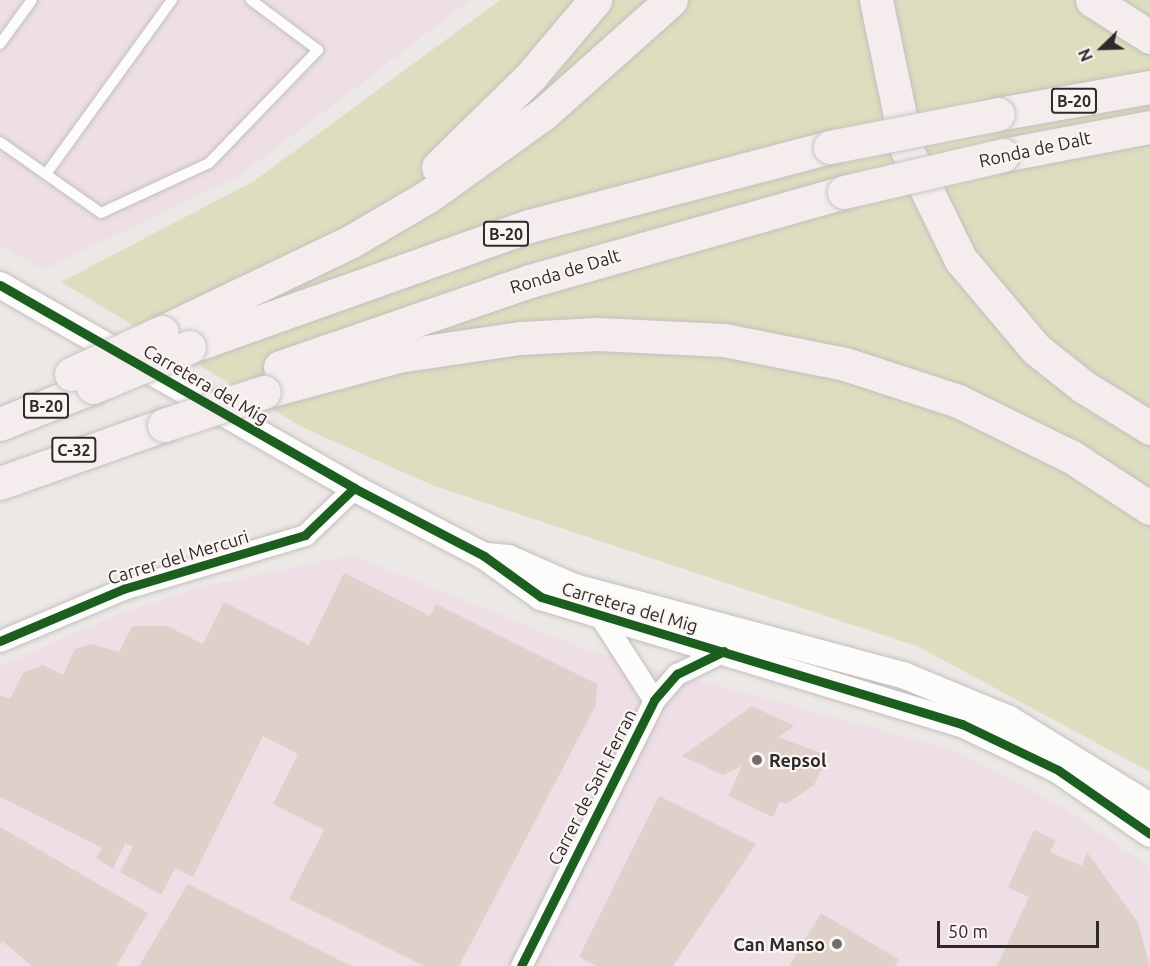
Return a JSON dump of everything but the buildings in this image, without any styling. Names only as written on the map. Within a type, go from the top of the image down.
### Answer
[{"type":"highway","points":[[176,340],[215,307],[345,234],[418,184],[498,112],[595,0]]},
{"type":"highway","points":[[215,307],[350,242],[427,197],[543,114],[670,0]]},
{"type":"highway","points":[[876,0],[887,74],[907,150],[961,260],[1036,349],[1084,387],[1150,428]]},
{"type":"highway","points":[[886,0],[887,74]]},
{"type":"highway","points":[[1092,0],[1150,37]]},
{"type":"highway","name":"B-20","points":[[0,424],[82,380],[176,340],[529,226],[830,147],[1150,87]]},
{"type":"highway","name":"Ronda de Dalt","points":[[0,483],[530,281],[844,192],[1003,155],[1150,127]]},
{"type":"highway","points":[[254,386],[398,356],[492,341],[598,334],[724,340],[845,364],[958,401],[1072,457],[1150,508]]},
{"type":"highway","points":[[0,408],[82,380]]},
{"type":"street","name":"Carretera del Mig","points":[[0,285],[354,488],[484,556],[541,597],[920,708],[1009,744],[1147,827]]},
{"type":"street","name":"Carrer del Mercuri","points":[[0,641],[134,586],[305,536],[354,488]]},
{"type":"street","name":"Carretera del Mig","points":[[484,556],[508,558],[574,586],[903,675],[1009,719],[1147,827]]},
{"type":"street","name":"Carrer de Sant Ferran","points":[[574,586],[603,617],[654,700]]},
{"type":"street","name":"Carrer de Sant Ferran","points":[[521,966],[654,700],[677,674],[724,651]]},
{"type":"lane","points":[[0,44],[32,0]]},
{"type":"lane","points":[[46,174],[172,0]]},
{"type":"lane","points":[[0,142],[101,213],[209,163],[318,50],[251,0]]},
{"type":"shaded area","points":[[0,0],[471,0],[239,176],[43,270],[0,245]]},
{"type":"shaded area","points":[[351,555],[582,648],[950,749],[993,770],[1062,807],[1150,867],[1150,966],[0,966],[0,666],[114,616],[193,589]]},
{"type":"green space","points":[[500,0],[1150,0],[1150,772],[919,647],[432,485],[304,428],[61,282],[254,181]]},
{"type":"cycle path","points":[[0,285],[354,488],[484,556],[541,597],[962,724],[1058,770],[1150,834]]},
{"type":"cycle path","points":[[0,641],[123,589],[305,535],[354,488]]},
{"type":"cycle path","points":[[521,966],[654,700],[677,674],[724,651]]},
{"type":"place","name":"Repsol","points":[[757,760]]},
{"type":"place","name":"Can Manso","points":[[837,944]]}]
